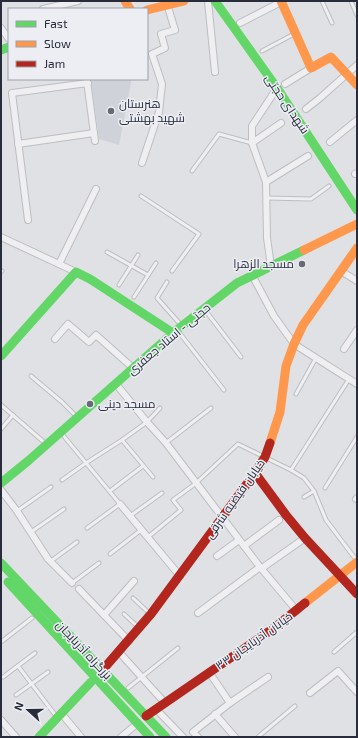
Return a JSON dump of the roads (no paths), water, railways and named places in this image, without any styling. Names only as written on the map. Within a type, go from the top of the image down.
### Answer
[{"type":"main road","points":[[148,10],[184,1]]},
{"type":"main road","name":"شهدای حجتی","points":[[215,1],[281,86],[357,210]]},
{"type":"main road","points":[[281,2],[311,68],[331,56],[357,86]]},
{"type":"main road","name":"حجتی - استاد جعفری","points":[[1,482],[47,445],[178,329],[237,283],[357,224]]},
{"type":"main road","name":"خیابان فیضیه شرقی","points":[[106,666],[129,641],[180,576],[265,457],[280,412],[286,366],[294,344],[303,325],[357,248]]},
{"type":"main road","points":[[1,356],[76,272],[178,329]]},
{"type":"main road","points":[[255,473],[305,538],[357,594]]},
{"type":"main road","points":[[1,554],[115,676],[135,704]]},
{"type":"main road","name":"خیابان آذربایجان ۳۳","points":[[146,716],[274,628],[357,561]]},
{"type":"main road","name":"بزرگراه آذربایجان","points":[[1,563],[166,737]]},
{"type":"main road","name":"بزرگراه آذربایجان","points":[[1,575],[150,737]]},
{"type":"main road","points":[[1,586],[100,691],[127,711]]},
{"type":"main road","points":[[39,737],[91,682]]},
{"type":"street","points":[[48,8],[78,1]]},
{"type":"street","points":[[208,1],[216,72]]},
{"type":"street","points":[[240,23],[281,2]]},
{"type":"street","points":[[142,163],[159,112],[162,84],[152,54],[165,48],[161,34],[176,30],[167,4]]},
{"type":"street","points":[[1,28],[8,38]]},
{"type":"street","points":[[306,109],[357,65]]},
{"type":"street","points":[[271,266],[267,238],[266,182],[252,143],[252,126],[281,86],[311,68]]},
{"type":"street","points":[[28,220],[12,93],[87,81],[95,141]]},
{"type":"street","points":[[330,142],[357,120]]},
{"type":"street","points":[[252,143],[281,123]]},
{"type":"street","points":[[18,144],[94,133]]},
{"type":"street","points":[[266,182],[308,156]]},
{"type":"street","points":[[59,264],[96,189]]},
{"type":"street","points":[[1,237],[76,272]]},
{"type":"street","points":[[342,271],[357,281]]},
{"type":"street","points":[[252,275],[274,316],[294,344],[357,384]]},
{"type":"street","points":[[54,339],[68,324],[89,342],[96,335],[133,368]]},
{"type":"street","points":[[344,349],[357,330]]},
{"type":"street","points":[[116,384],[166,443],[195,484],[239,540],[298,610]]},
{"type":"street","points":[[1,490],[51,561],[72,583]]},
{"type":"street","points":[[120,504],[180,576]]},
{"type":"street","points":[[244,546],[279,520]]},
{"type":"street","points":[[198,613],[305,538]]},
{"type":"street","points":[[218,556],[239,540]]},
{"type":"street","points":[[104,615],[134,581]]},
{"type":"street","points":[[79,588],[129,641]]},
{"type":"street","points":[[119,652],[165,703]]},
{"type":"street","points":[[310,693],[338,671],[357,692]]},
{"type":"street","points":[[209,672],[230,703]]},
{"type":"street","points":[[198,737],[193,732],[230,703],[268,677]]},
{"type":"street","points":[[156,709],[182,737]]},
{"type":"street","points":[[216,714],[235,737]]},
{"type":"street","points":[[60,715],[80,737]]},
{"type":"street","points":[[1,720],[16,737]]},
{"type":"street","points":[[121,737],[138,723]]},
{"type":"lane","points":[[322,1],[332,23]]},
{"type":"lane","points":[[351,1],[357,15]]},
{"type":"lane","points":[[262,51],[295,33]]},
{"type":"lane","points":[[192,171],[219,134],[252,143]]},
{"type":"lane","points":[[266,198],[311,198],[329,186]]},
{"type":"lane","points":[[140,196],[199,234],[172,271]]},
{"type":"lane","points":[[107,252],[148,275]]},
{"type":"lane","points":[[119,284],[138,254]]},
{"type":"lane","points":[[134,297],[156,263]]},
{"type":"lane","points":[[167,282],[157,298],[178,329],[224,390]]},
{"type":"lane","points":[[204,309],[241,357]]},
{"type":"lane","points":[[296,394],[316,358]]},
{"type":"lane","points":[[31,376],[62,402],[77,418]]},
{"type":"lane","points":[[291,470],[349,379]]},
{"type":"lane","points":[[1,405],[47,445]]},
{"type":"lane","points":[[62,480],[147,422],[160,408]]},
{"type":"lane","points":[[166,443],[211,408]]},
{"type":"lane","points":[[1,429],[12,415]]},
{"type":"lane","points":[[61,432],[120,504],[88,528]]},
{"type":"lane","points":[[325,488],[357,436]]},
{"type":"lane","points":[[122,440],[153,477]]},
{"type":"lane","points":[[147,537],[181,510],[173,500],[195,484],[238,444],[304,478],[314,491],[326,520],[357,561]]},
{"type":"lane","points":[[110,492],[143,466]]},
{"type":"lane","points":[[17,511],[51,487]]},
{"type":"lane","points":[[304,497],[314,491]]},
{"type":"lane","points":[[130,516],[162,493]]},
{"type":"lane","points":[[31,532],[64,510]]},
{"type":"lane","points":[[110,554],[141,530]]},
{"type":"lane","points":[[51,561],[77,542]]},
{"type":"lane","points":[[72,583],[99,563]]},
{"type":"lane","points":[[133,598],[150,614]]},
{"type":"lane","points":[[124,614],[139,628]]},
{"type":"lane","points":[[1,642],[32,618]]},
{"type":"lane","points":[[334,652],[357,632]]},
{"type":"lane","points":[[128,688],[178,648]]},
{"type":"lane","points":[[3,677],[35,653]]},
{"type":"lane","points":[[18,666],[60,715]]},
{"type":"lane","points":[[16,695],[48,672]]},
{"type":"lane","points":[[258,737],[295,706]]},
{"type":"place","name":"هنرستان شهید بهشتی","points":[[111,111]]},
{"type":"place","name":"مسجد الزهرا","points":[[302,264]]},
{"type":"place","name":"مسجد دینی","points":[[90,404]]}]
